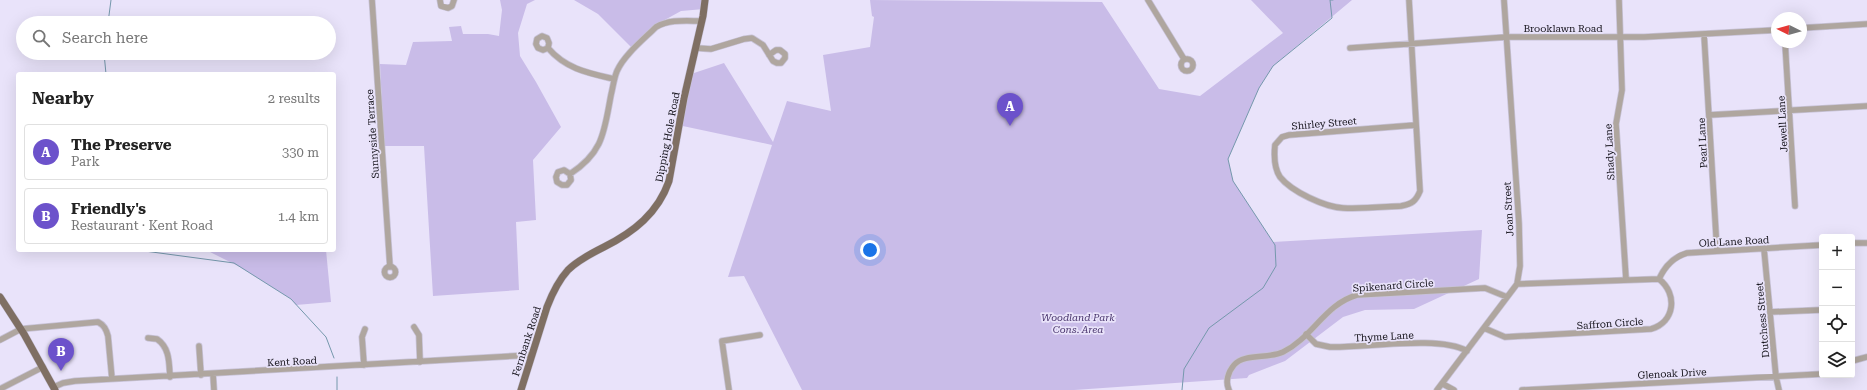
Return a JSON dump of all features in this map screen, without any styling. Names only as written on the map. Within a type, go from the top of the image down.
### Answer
[{"type":"main road","name":"Dipping Hole Road","points":[[551,298],[562,277],[569,269],[578,262],[620,239],[641,224],[648,217],[665,193],[669,181],[702,22],[705,0]]},
{"type":"main road","points":[[0,297],[56,389]]},
{"type":"main road","name":"Fernbank Road","points":[[521,390],[551,298]]},
{"type":"street","name":"Sunnyside Terrace","points":[[372,0],[390,267]]},
{"type":"street","points":[[440,0],[441,6],[448,8],[452,6],[454,0]]},
{"type":"street","points":[[1148,0],[1184,59]]},
{"type":"street","name":"Shirley Street","points":[[1409,0],[1420,191],[1416,199],[1410,204],[1351,208],[1329,206],[1289,186],[1280,176],[1275,165],[1275,145],[1282,137],[1289,135],[1416,126]]},
{"type":"street","name":"Joan Street","points":[[1438,390],[1517,284],[1520,266],[1519,224],[1504,0]]},
{"type":"street","name":"Shady Lane","points":[[1619,0],[1622,90],[1616,124],[1626,279]]},
{"type":"street","points":[[570,174],[588,160],[599,145],[614,80],[617,71],[624,60],[656,27],[670,21],[702,22]]},
{"type":"street","points":[[1807,28],[1867,24]]},
{"type":"street","name":"Brooklawn Road","points":[[1350,48],[1506,37],[1621,37],[1771,30]]},
{"type":"street","name":"Pearl Lane","points":[[1704,34],[1717,251]]},
{"type":"street","points":[[696,48],[711,49],[744,38],[752,38],[758,42],[769,55]]},
{"type":"street","points":[[548,48],[558,59],[575,69],[614,80]]},
{"type":"street","name":"Jewell Lane","points":[[1786,48],[1795,206]]},
{"type":"street","points":[[1709,115],[1867,106]]},
{"type":"street","points":[[1855,244],[1867,243]]},
{"type":"street","name":"Old Lane Road","points":[[1659,279],[1667,266],[1679,256],[1687,254],[1819,245]]},
{"type":"street","name":"Dutchess Street","points":[[1764,249],[1776,377],[1779,390]]},
{"type":"street","points":[[1517,284],[1659,279]]},
{"type":"street","name":"Saffron Circle","points":[[1484,328],[1505,337],[1651,329],[1660,325],[1666,320],[1671,308],[1671,293],[1659,279]]},
{"type":"street","name":"Spikenard Circle","points":[[1229,390],[1227,386],[1227,377],[1234,364],[1244,359],[1270,356],[1284,352],[1306,334],[1336,305],[1347,297],[1357,295],[1485,288],[1507,297]]},
{"type":"street","points":[[1770,312],[1819,310]]},
{"type":"street","points":[[0,340],[20,330],[98,322],[106,329],[109,341],[112,379]]},
{"type":"street","points":[[414,327],[419,335],[420,362]]},
{"type":"street","points":[[364,365],[362,337],[365,329]]},
{"type":"street","name":"Thyme Lane","points":[[1306,334],[1316,344],[1330,347],[1436,343],[1459,346],[1467,351]]},
{"type":"street","points":[[729,390],[722,341],[760,335]]},
{"type":"street","points":[[148,338],[157,339],[166,348],[169,360],[170,376]]},
{"type":"street","points":[[199,346],[201,375]]},
{"type":"street","name":"Kent Road","points":[[56,389],[69,382],[112,379],[532,356]]},
{"type":"street","points":[[1855,360],[1867,357]]},
{"type":"street","points":[[0,390],[43,367]]},
{"type":"street","points":[[213,374],[214,390]]},
{"type":"street","name":"Glenoak Drive","points":[[1522,390],[1819,374]]},
{"type":"street","points":[[1442,384],[1454,390]]},
{"type":"green space","points":[[500,0],[535,0],[527,4],[518,33],[520,56],[561,127],[533,160],[536,220],[516,222],[519,290],[433,296],[424,146],[384,146],[380,64],[406,65],[413,42],[452,41],[449,27],[461,26],[463,34],[488,34],[499,36],[502,10]]},
{"type":"green space","points":[[574,0],[705,0],[704,9],[681,11],[661,22],[633,49],[598,14]]},
{"type":"green space","name":"Woodland Park Cons. Area","points":[[870,0],[1102,2],[1159,89],[1200,96],[1283,33],[1251,0],[1352,0],[1273,66],[1259,88],[1228,159],[1233,181],[1273,242],[1482,230],[1479,279],[1414,309],[1365,310],[1343,317],[1285,361],[1249,375],[1247,378],[1074,390],[802,390],[744,276],[728,277],[772,145],[678,125],[691,74],[724,63],[773,142],[787,101],[831,111],[823,55],[870,47],[874,17],[872,16]]},
{"type":"green space","points":[[210,252],[326,252],[331,302],[296,305],[291,299],[240,267]]},
{"type":"waterway","points":[[109,16],[111,0]]},
{"type":"waterway","points":[[1182,390],[1184,369],[1209,328],[1263,288],[1276,266],[1275,245],[1233,181],[1228,159],[1259,88],[1273,66],[1332,18],[1330,0],[1333,0]]},
{"type":"waterway","points":[[105,60],[106,72]]},
{"type":"waterway","points":[[152,252],[234,263],[291,299],[326,337],[334,358]]},
{"type":"waterway","points":[[337,377],[337,390]]},
{"type":"place","name":"The Preserve","points":[[1010,126]]},
{"type":"place","name":"Friendly's","points":[[61,371]]}]
